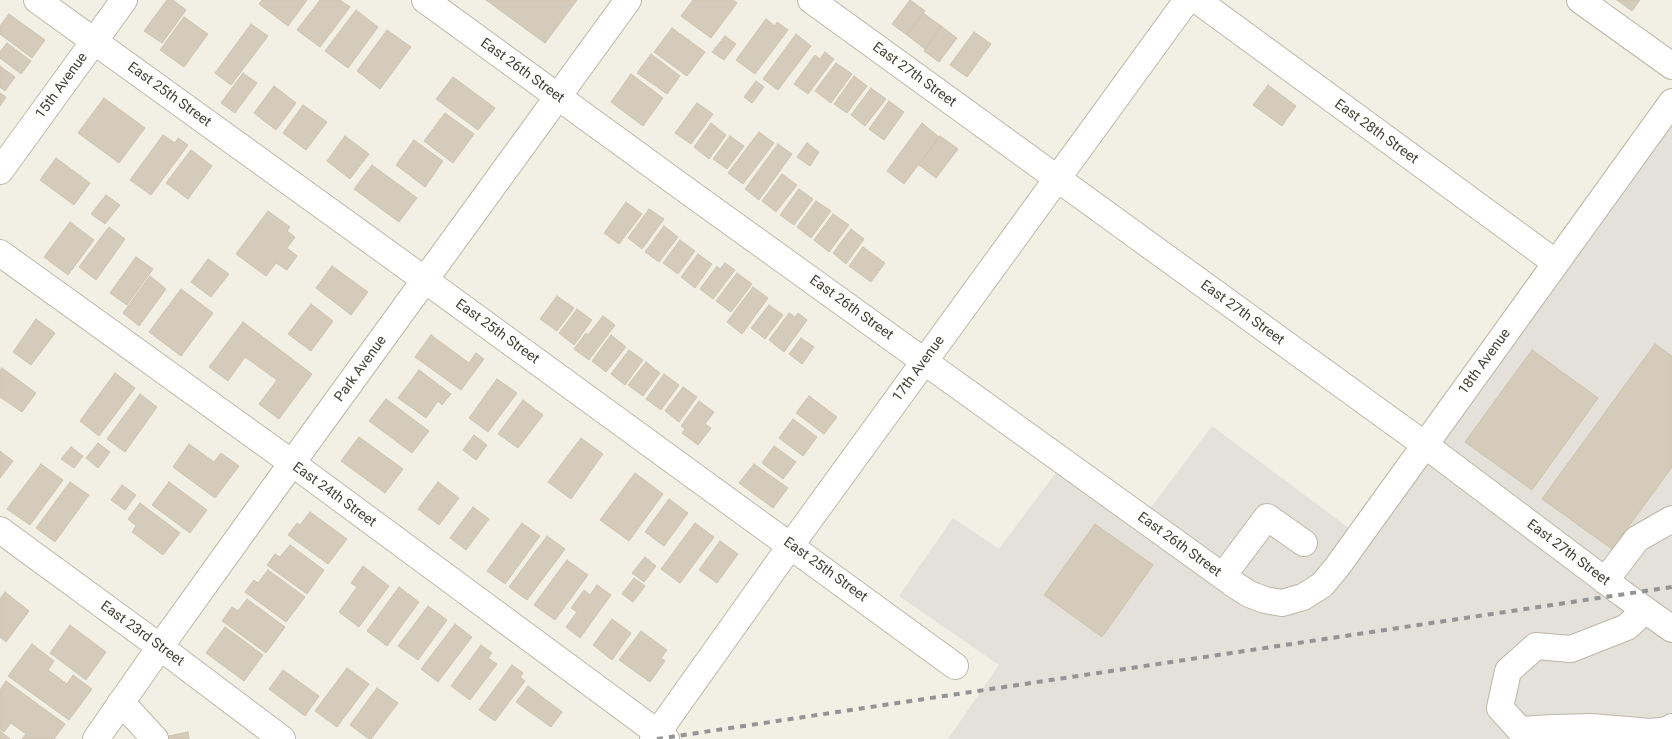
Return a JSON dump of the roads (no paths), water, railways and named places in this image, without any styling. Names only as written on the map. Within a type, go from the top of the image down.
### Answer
[{"type":"street","name":"East 25th Street","points":[[38,0],[956,666]]},
{"type":"street","name":"15th Avenue","points":[[0,171],[124,0]]},
{"type":"street","name":"East 26th Street","points":[[425,0],[1222,576],[1250,594],[1265,600],[1282,603]]},
{"type":"street","name":"Park Avenue","points":[[96,739],[292,463],[628,0]]},
{"type":"street","name":"East 27th Street","points":[[811,0],[1425,446],[1672,629]]},
{"type":"street","name":"17th Avenue","points":[[659,737],[791,545],[1187,0]]},
{"type":"street","name":"East 28th Street","points":[[1197,0],[1556,263]]},
{"type":"street","points":[[1580,0],[1672,66]]},
{"type":"street","name":"18th Avenue","points":[[1282,603],[1303,597],[1322,585],[1337,567],[1672,102]]},
{"type":"street","name":"East 24th Street","points":[[0,253],[292,463],[659,737]]},
{"type":"street","points":[[1222,576],[1267,517],[1304,543]]},
{"type":"street","points":[[1605,581],[1636,539],[1672,519]]},
{"type":"street","name":"East 23rd Street","points":[[0,530],[282,739]]},
{"type":"street","points":[[1646,610],[1627,627],[1571,649],[1536,646],[1508,671],[1500,708],[1520,730],[1590,727],[1651,732],[1672,728]]},
{"type":"street","points":[[122,702],[155,739]]},
{"type":"railway","points":[[657,739],[1672,587]]}]
